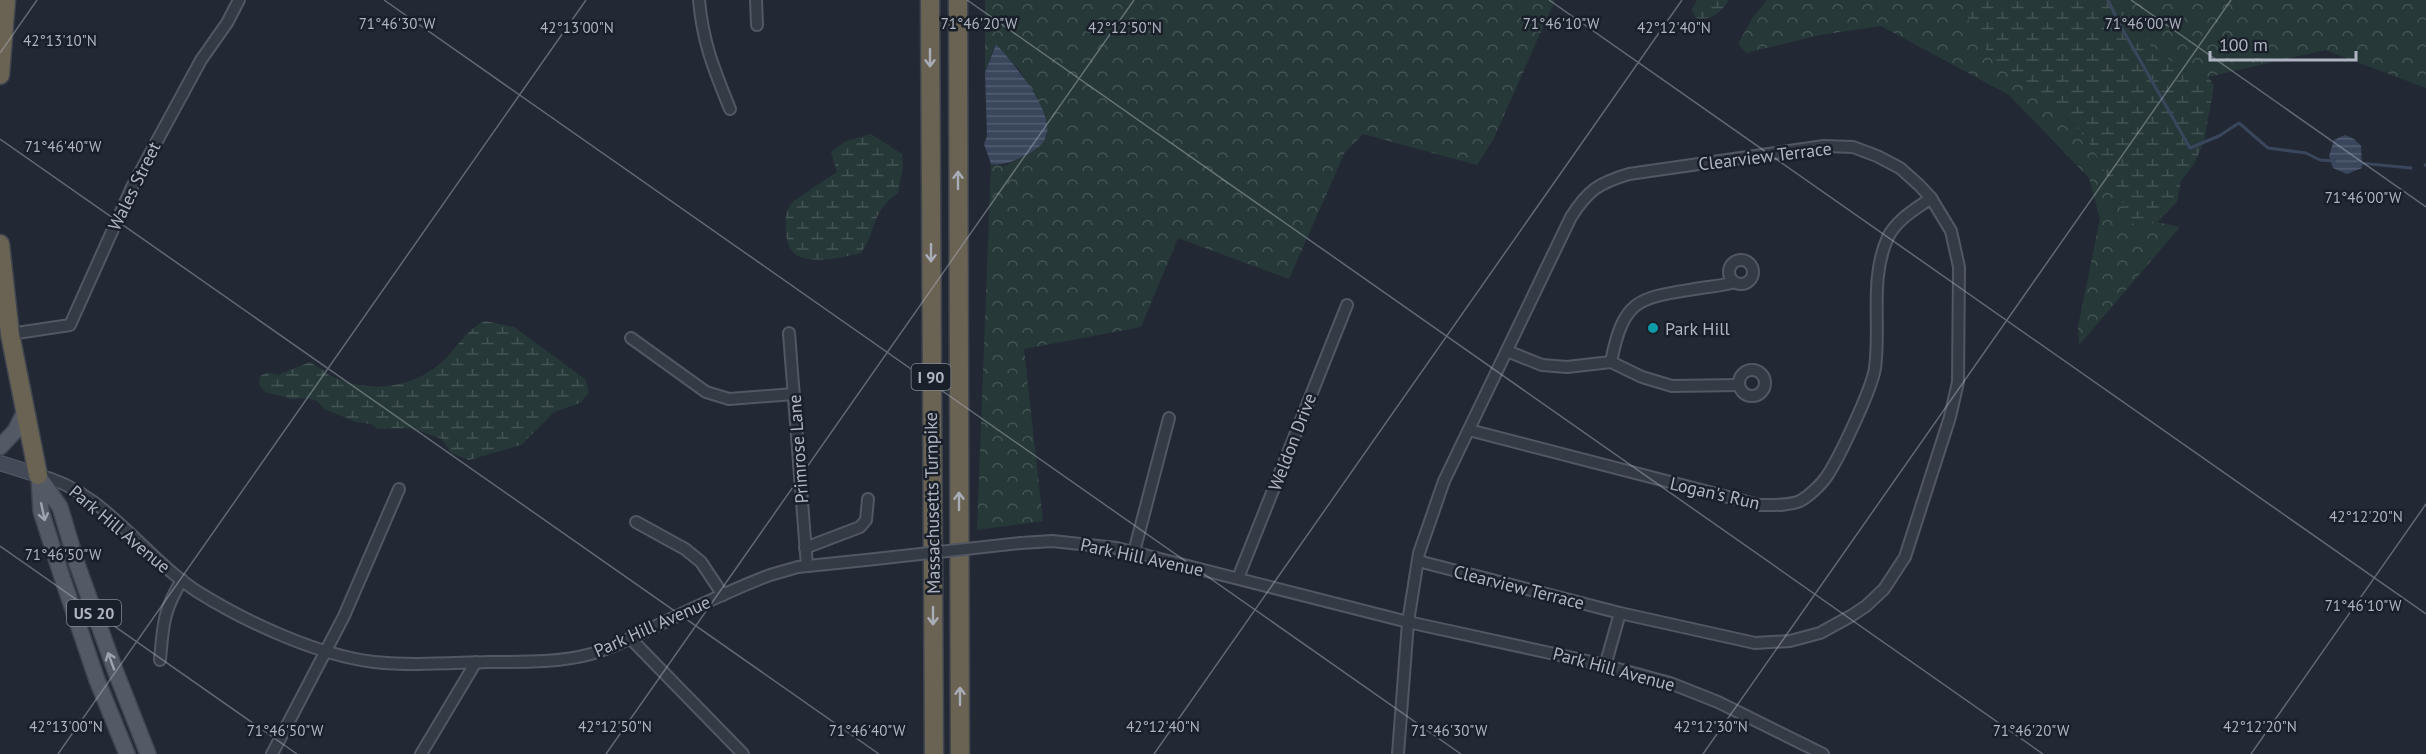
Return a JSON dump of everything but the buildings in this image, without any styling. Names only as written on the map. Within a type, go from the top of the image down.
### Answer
[{"type":"highway","points":[[0,75],[6,0]]},
{"type":"highway","name":"Massachusetts Turnpike","points":[[930,0],[934,754]]},
{"type":"highway","name":"Massachusetts Turnpike","points":[[958,0],[960,754]]},
{"type":"highway","name":"US 20","points":[[0,244],[10,334],[38,475]]},
{"type":"main road","points":[[0,447],[15,431],[26,411]]},
{"type":"main road","name":"US 20","points":[[38,475],[60,507],[76,564],[148,754]]},
{"type":"main road","name":"US 20","points":[[38,475],[41,511],[81,635],[127,754]]},
{"type":"main road","points":[[108,707],[126,698]]},
{"type":"street","name":"Wales Street","points":[[10,334],[70,325],[132,187],[189,79],[227,23],[239,0]]},
{"type":"street","points":[[699,0],[708,53],[730,109]]},
{"type":"street","points":[[756,0],[757,25]]},
{"type":"street","name":"Clearview Terrace","points":[[1398,754],[1408,622],[1418,561],[1444,481],[1570,217],[1583,199],[1604,182],[1629,174],[1824,146],[1853,147],[1877,156],[1900,168],[1931,198],[1951,231],[1959,267],[1958,382],[1950,417],[1905,557],[1888,583],[1866,606],[1820,633],[1790,641],[1755,643],[1620,614],[1418,561]]},
{"type":"street","name":"Logan's Run","points":[[1469,430],[1759,505],[1783,505],[1800,501],[1826,478],[1864,401],[1875,372],[1878,346],[1877,284],[1880,258],[1889,235],[1903,218],[1931,198]]},
{"type":"street","points":[[1611,362],[1616,334],[1628,312],[1640,303],[1654,297],[1734,282]]},
{"type":"street","name":"Weldon Drive","points":[[1238,578],[1347,305]]},
{"type":"street","name":"Primrose Lane","points":[[789,333],[807,566]]},
{"type":"street","points":[[631,338],[706,392],[729,399],[794,394]]},
{"type":"street","points":[[1507,351],[1542,364],[1567,367],[1611,362],[1642,377],[1672,386],[1739,385]]},
{"type":"street","points":[[1134,552],[1169,418]]},
{"type":"street","points":[[0,463],[38,475]]},
{"type":"street","name":"Park Hill Avenue","points":[[38,475],[58,480],[105,512],[182,580],[242,617],[324,652],[386,663],[527,661],[580,656],[603,650],[770,575],[807,566],[1047,540],[1134,552],[1408,622],[1605,666],[1670,683],[1718,702],[1822,754]]},
{"type":"street","points":[[272,754],[344,616],[399,489]]},
{"type":"street","points":[[805,548],[860,526],[866,520],[867,499]]},
{"type":"street","points":[[636,522],[685,549],[700,562],[723,595]]},
{"type":"street","name":"Park Hill Avenue","points":[[160,660],[163,618],[182,580]]},
{"type":"street","points":[[1605,666],[1620,614]]},
{"type":"street","points":[[630,638],[743,754]]},
{"type":"street","points":[[421,754],[476,662]]},
{"type":"green space","points":[[985,0],[1555,0],[1493,140],[1477,165],[1363,134],[1345,152],[1289,279],[1178,238],[1141,327],[1024,349],[1043,521],[977,530],[991,164],[1004,166],[1037,149],[1047,136],[1045,115],[1019,69],[994,47],[985,73]]},
{"type":"green space","points":[[1697,0],[1729,0],[1716,15],[1702,19],[1696,18],[1692,10]]},
{"type":"green space","points":[[1767,0],[1961,0],[1969,21],[1996,66],[2038,91],[2080,131],[2094,150],[2109,181],[2120,193],[2127,217],[2138,228],[2157,222],[2180,227],[2079,345],[2078,326],[2100,219],[2089,178],[2009,95],[1881,26],[1820,35],[1746,53],[1738,44],[1753,17]]},
{"type":"green space","points":[[1961,0],[2127,0],[2134,27],[2145,35],[2150,45],[2183,70],[2208,77],[2214,85],[2204,142],[2194,164],[2181,181],[2177,202],[2157,222],[2138,228],[2127,217],[2120,193],[2109,181],[2094,150],[2080,131],[2038,91],[1996,66],[1969,21]]},
{"type":"green space","points":[[2127,0],[2426,0],[2426,88],[2325,50],[2208,77],[2183,70],[2149,45],[2145,35],[2134,27]]},
{"type":"green space","points":[[871,134],[902,154],[903,167],[898,193],[882,208],[861,253],[816,260],[799,256],[791,250],[787,239],[786,220],[789,207],[798,198],[837,172],[831,152],[844,142]]},
{"type":"green space","points":[[485,321],[514,327],[585,379],[589,392],[580,403],[554,412],[521,445],[469,460],[451,453],[442,439],[420,431],[410,428],[378,429],[371,424],[356,422],[324,409],[317,401],[307,398],[292,399],[265,392],[259,384],[260,376],[268,372],[278,375],[310,362],[334,377],[351,383],[378,387],[392,386],[419,378],[431,371],[472,329]]},
{"type":"water","points":[[996,44],[1030,87],[1044,114],[1047,126],[1045,140],[1038,148],[1005,164],[991,164],[984,144],[987,136],[985,73]]},
{"type":"water","points":[[2345,135],[2354,139],[2361,146],[2362,168],[2347,174],[2333,168],[2329,156],[2334,140]]},
{"type":"waterway","points":[[2108,0],[2190,148],[2219,136],[2239,123],[2268,148],[2306,153],[2320,160],[2335,161]]},
{"type":"waterway","points":[[2359,163],[2411,168]]},
{"type":"place","name":"Park Hill","points":[[1653,328]]}]
